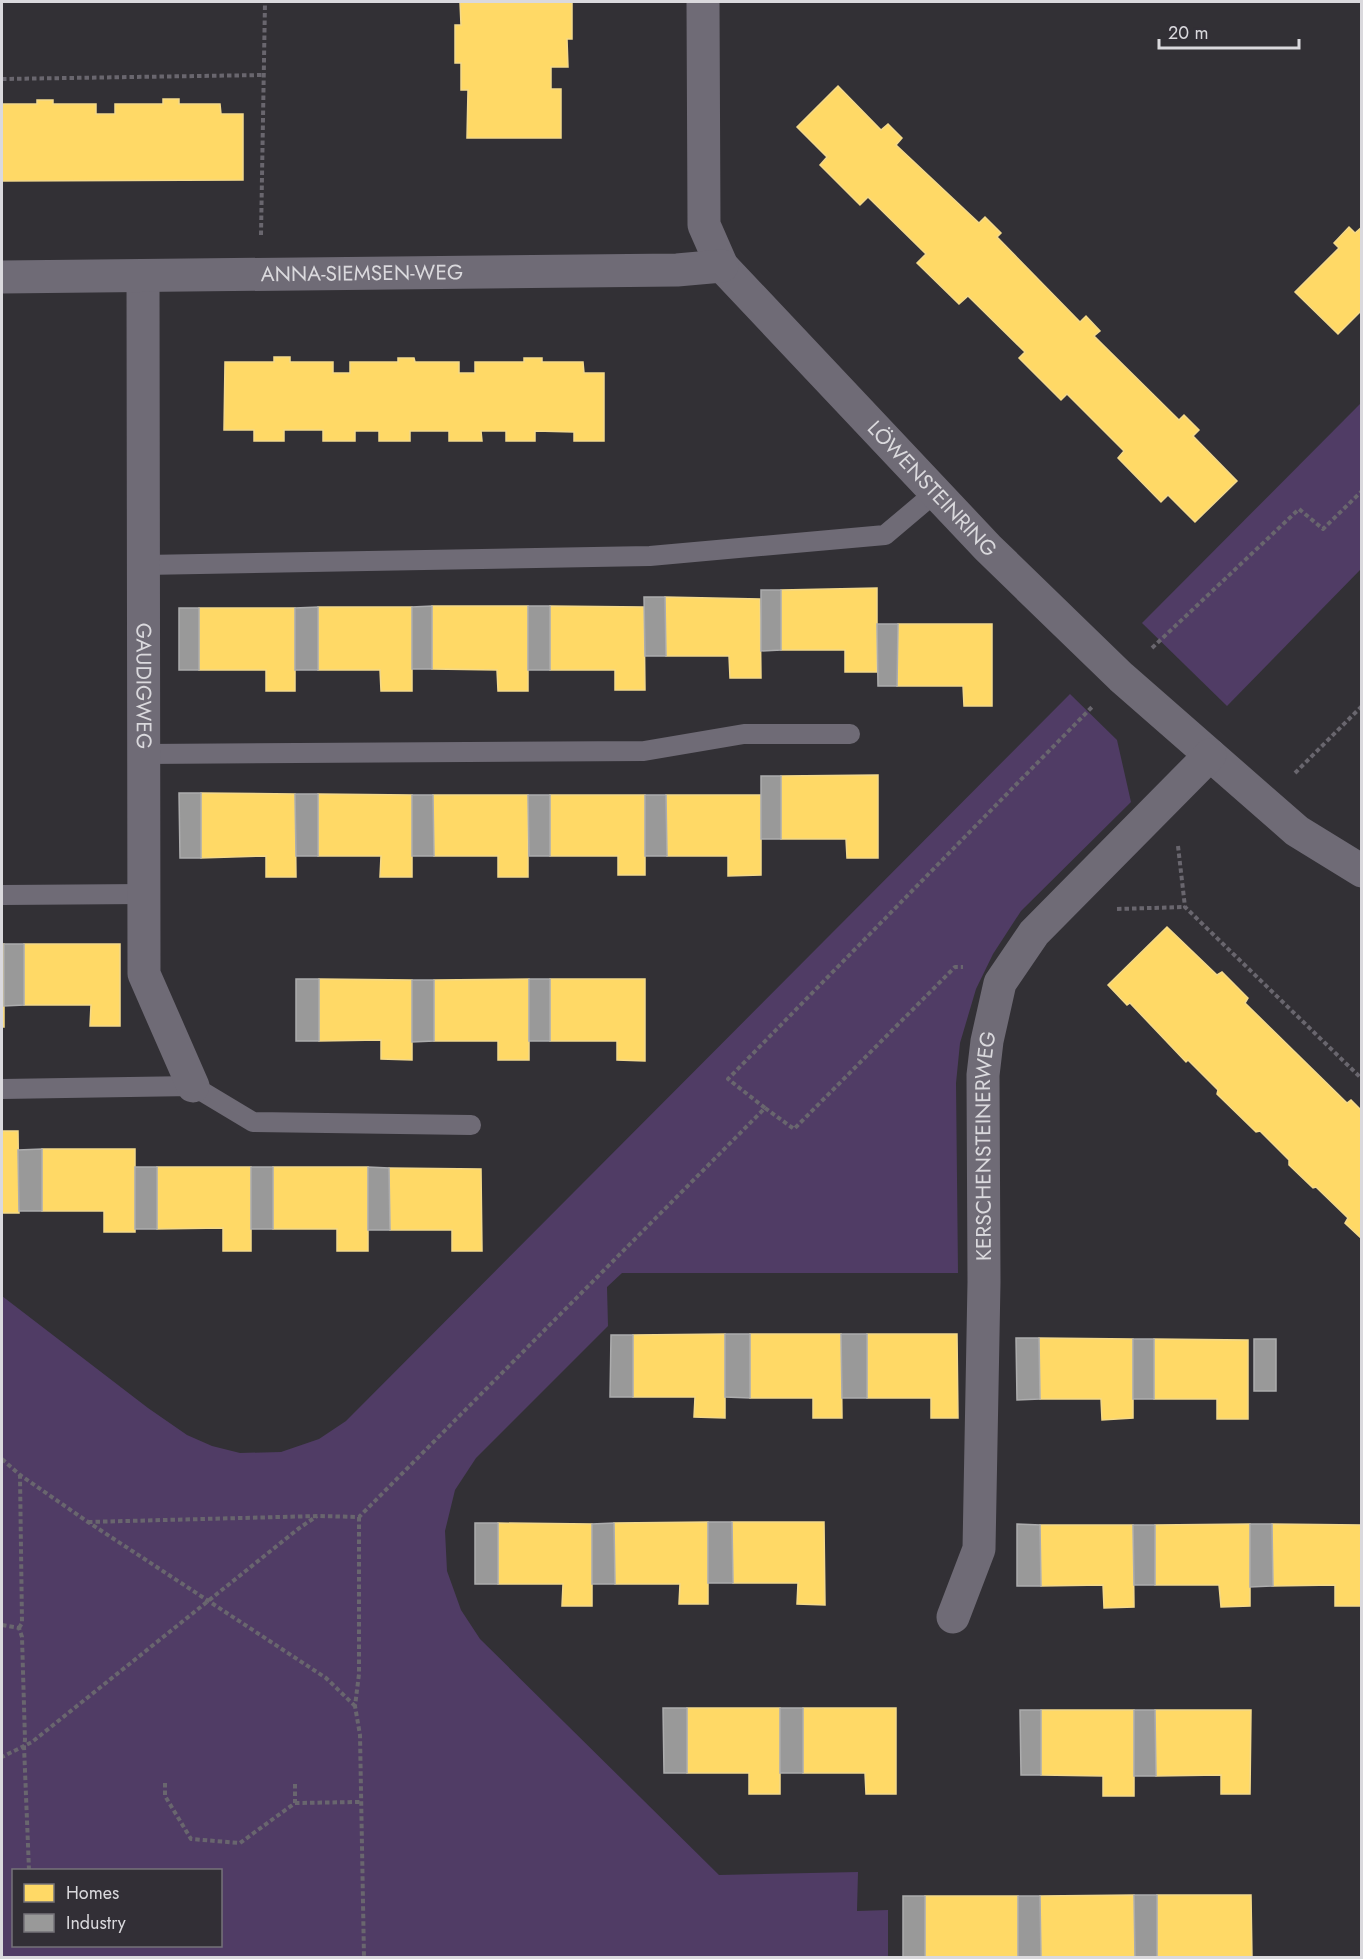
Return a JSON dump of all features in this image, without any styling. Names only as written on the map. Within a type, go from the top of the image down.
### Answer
[{"type":"street","name":"LÖWENSTEINRING","points":[[703,2],[704,225],[722,266],[988,548],[1121,677],[1297,831],[1362,871]]},
{"type":"street","name":"ANNA-SIEMSEN-WEG","points":[[2,278],[677,270],[722,266]]},
{"type":"street","name":"GAUDIGWEG","points":[[143,276],[144,974],[193,1086]]},
{"type":"street","name":"KERSCHENSTEINERWEG","points":[[953,1617],[979,1549],[984,1282],[983,1075],[987,1041],[1000,983],[1034,933],[1210,755]]},
{"type":"lane","points":[[144,565],[650,556],[885,535],[936,492]]},
{"type":"lane","points":[[144,754],[644,751],[744,734],[850,734]]},
{"type":"lane","points":[[2,895],[144,894]]},
{"type":"lane","points":[[2,1089],[193,1086],[253,1122],[471,1125]]},
{"type":"path","points":[[261,236],[265,2]]},
{"type":"path","points":[[2,79],[264,75]]},
{"type":"path","points":[[1151,648],[1299,509],[1323,529],[1362,491]]},
{"type":"path","points":[[1013,965],[955,967],[794,1129],[728,1079],[1094,705]]},
{"type":"path","points":[[1292,776],[1362,706]]},
{"type":"path","points":[[1178,844],[1185,908],[1362,1079]]},
{"type":"path","points":[[1110,909],[1185,908]]},
{"type":"path","points":[[364,1958],[360,1736],[355,1706],[359,1674],[359,1517],[765,1108]]},
{"type":"path","points":[[2,1459],[20,1475],[88,1522],[327,1678],[355,1706]]},
{"type":"path","points":[[20,1475],[22,1623],[19,1628],[22,1637],[29,1869]]},
{"type":"path","points":[[2,1757],[32,1742],[298,1529],[318,1516]]},
{"type":"path","points":[[88,1522],[359,1517]]},
{"type":"path","points":[[2,1625],[19,1628]]},
{"type":"path","points":[[165,1783],[165,1796],[191,1839],[240,1843],[295,1803],[360,1802]]},
{"type":"path","points":[[295,1783],[295,1803]]},
{"type":"shaded area","points":[[1361,403],[1361,569],[1227,706],[1142,623]]},
{"type":"shaded area","points":[[1070,694],[1117,740],[1131,802],[1021,911],[993,954],[976,989],[960,1043],[956,1083],[958,1273],[622,1273],[607,1287],[608,1326],[476,1458],[455,1490],[445,1531],[447,1571],[461,1610],[480,1639],[719,1875],[858,1872],[857,1911],[888,1910],[888,1957],[2,1957],[2,1296],[148,1408],[187,1435],[212,1446],[240,1453],[281,1452],[319,1439],[346,1421]]},
{"type":"building: Homes","points":[[460,2],[572,2],[572,39],[567,39],[568,67],[551,67],[551,89],[561,89],[561,138],[467,138],[468,90],[461,90],[461,63],[455,63],[455,25],[461,25]]},
{"type":"building: Homes","points":[[838,86],[881,130],[888,124],[902,138],[896,145],[979,223],[985,217],[1001,233],[997,237],[1080,322],[1086,316],[1100,331],[1094,336],[1179,420],[1184,415],[1199,430],[1193,436],[1237,481],[1195,522],[1168,495],[1161,502],[1118,458],[1124,451],[1067,394],[1061,400],[1019,358],[1025,352],[968,296],[959,304],[917,263],[926,254],[868,197],[860,205],[820,165],[827,157],[797,127]]},
{"type":"building: Homes","points":[[163,99],[179,99],[179,104],[220,104],[221,114],[243,114],[243,180],[2,181],[2,104],[37,104],[37,100],[53,100],[53,104],[96,104],[96,114],[115,114],[115,104],[163,104]]},
{"type":"building: Homes","points":[[1349,227],[1355,233],[1362,227],[1362,310],[1338,334],[1295,292],[1339,248],[1334,243]]},
{"type":"building: Homes","points":[[274,357],[290,357],[290,362],[333,362],[333,373],[350,373],[350,362],[398,362],[398,358],[414,358],[415,362],[459,362],[459,373],[475,373],[475,362],[524,362],[524,358],[542,358],[542,362],[583,362],[584,373],[604,373],[604,441],[574,441],[574,432],[535,431],[535,441],[506,441],[506,431],[481,431],[482,441],[449,441],[449,431],[410,431],[410,441],[379,441],[379,431],[355,431],[355,441],[323,441],[323,430],[284,430],[284,441],[254,441],[254,430],[224,430],[225,362],[274,362]]},
{"type":"building: Homes","points":[[877,588],[877,672],[845,672],[845,650],[781,650],[781,590]]},
{"type":"building: Homes","points":[[665,597],[760,599],[761,678],[730,678],[729,656],[666,656]]},
{"type":"building: Homes","points":[[432,606],[528,606],[528,691],[498,691],[497,670],[432,669]]},
{"type":"building: Homes","points":[[550,606],[644,607],[645,690],[615,690],[615,670],[550,670]]},
{"type":"building: Homes","points":[[318,607],[412,607],[412,691],[381,691],[380,670],[318,670]]},
{"type":"building: Homes","points":[[199,608],[295,608],[295,691],[266,691],[266,670],[199,670]]},
{"type":"building: Homes","points":[[898,624],[992,624],[992,706],[964,706],[963,686],[897,686]]},
{"type":"building: Homes","points":[[878,775],[878,858],[847,858],[846,839],[781,839],[781,776]]},
{"type":"building: Homes","points":[[201,793],[295,794],[296,877],[266,877],[266,856],[201,858]]},
{"type":"building: Homes","points":[[318,794],[412,795],[412,877],[380,877],[381,856],[318,856]]},
{"type":"building: Homes","points":[[433,795],[528,795],[528,877],[498,877],[498,856],[434,856]]},
{"type":"building: Homes","points":[[550,795],[645,795],[645,875],[618,875],[618,856],[550,856]]},
{"type":"building: Homes","points":[[666,795],[761,795],[761,875],[728,876],[728,856],[667,856]]},
{"type":"building: Homes","points":[[1167,927],[1217,975],[1222,972],[1248,998],[1245,1003],[1347,1103],[1351,1100],[1362,1111],[1362,1239],[1345,1223],[1348,1218],[1289,1165],[1289,1160],[1260,1131],[1256,1132],[1217,1094],[1218,1090],[1188,1060],[1186,1062],[1130,1003],[1127,1005],[1108,985]]},
{"type":"building: Homes","points":[[2,944],[4,944],[4,1027],[2,1027]]},
{"type":"building: Homes","points":[[24,944],[120,944],[120,1026],[90,1026],[91,1005],[24,1005]]},
{"type":"building: Homes","points":[[319,979],[412,980],[412,1060],[381,1059],[381,1040],[319,1041]]},
{"type":"building: Homes","points":[[529,979],[529,1060],[498,1060],[498,1041],[434,1041],[434,980]]},
{"type":"building: Homes","points":[[550,979],[645,979],[645,1061],[617,1060],[617,1041],[550,1041]]},
{"type":"building: Homes","points":[[2,1131],[18,1131],[19,1213],[2,1213]]},
{"type":"building: Homes","points":[[42,1149],[135,1149],[135,1232],[104,1232],[104,1211],[42,1211]]},
{"type":"building: Homes","points":[[157,1167],[251,1167],[251,1251],[223,1251],[223,1228],[157,1229]]},
{"type":"building: Homes","points":[[273,1167],[368,1167],[368,1251],[337,1251],[337,1229],[273,1229]]},
{"type":"building: Homes","points":[[389,1168],[481,1169],[482,1251],[452,1251],[452,1230],[390,1230]]},
{"type":"building: Homes","points":[[725,1334],[725,1418],[694,1417],[695,1397],[633,1397],[633,1335]]},
{"type":"building: Homes","points":[[750,1334],[841,1334],[842,1418],[813,1418],[813,1398],[750,1398]]},
{"type":"building: Homes","points":[[867,1334],[957,1334],[958,1418],[931,1418],[931,1398],[867,1398]]},
{"type":"building: Homes","points":[[1039,1338],[1133,1339],[1133,1418],[1102,1420],[1101,1399],[1040,1399]]},
{"type":"building: Homes","points":[[1154,1339],[1248,1340],[1248,1419],[1217,1419],[1217,1399],[1154,1399]]},
{"type":"building: Homes","points":[[708,1522],[708,1604],[679,1604],[680,1584],[615,1584],[614,1523]]},
{"type":"building: Homes","points":[[732,1522],[824,1522],[825,1605],[797,1604],[798,1583],[733,1583]]},
{"type":"building: Homes","points":[[498,1523],[592,1524],[592,1606],[562,1606],[563,1584],[498,1584]]},
{"type":"building: Homes","points":[[1250,1524],[1250,1606],[1221,1607],[1219,1585],[1155,1585],[1155,1525]]},
{"type":"building: Homes","points":[[1272,1524],[1362,1525],[1362,1606],[1335,1606],[1335,1585],[1273,1586]]},
{"type":"building: Homes","points":[[1040,1525],[1133,1525],[1134,1607],[1104,1608],[1103,1585],[1041,1586]]},
{"type":"building: Homes","points":[[687,1708],[780,1708],[780,1794],[749,1794],[749,1773],[687,1773]]},
{"type":"building: Homes","points":[[803,1708],[896,1708],[896,1794],[866,1794],[865,1773],[803,1773]]},
{"type":"building: Homes","points":[[1041,1710],[1134,1710],[1134,1796],[1103,1796],[1103,1776],[1041,1775]]},
{"type":"building: Homes","points":[[1155,1710],[1251,1710],[1250,1794],[1221,1794],[1221,1775],[1156,1776]]},
{"type":"building: Homes","points":[[1134,1895],[1135,1958],[1041,1958],[1040,1896]]},
{"type":"building: Homes","points":[[1157,1895],[1251,1895],[1252,1958],[1157,1958]]},
{"type":"building: Homes","points":[[925,1896],[1018,1896],[1018,1958],[925,1958]]},
{"type":"building: Industry","points":[[761,590],[781,590],[781,650],[761,651]]},
{"type":"building: Industry","points":[[644,597],[665,597],[666,656],[645,656]]},
{"type":"building: Industry","points":[[432,606],[432,669],[412,669],[412,607]]},
{"type":"building: Industry","points":[[528,606],[550,606],[550,670],[528,670]]},
{"type":"building: Industry","points":[[318,607],[318,670],[295,670],[295,608]]},
{"type":"building: Industry","points":[[179,608],[199,608],[199,670],[179,670]]},
{"type":"building: Industry","points":[[877,624],[898,624],[897,686],[878,686]]},
{"type":"building: Industry","points":[[761,776],[781,776],[781,839],[761,839]]},
{"type":"building: Industry","points":[[179,793],[201,793],[201,858],[180,858]]},
{"type":"building: Industry","points":[[295,794],[318,794],[318,856],[296,856]]},
{"type":"building: Industry","points":[[412,795],[433,795],[434,856],[412,856]]},
{"type":"building: Industry","points":[[528,795],[550,795],[550,856],[529,856]]},
{"type":"building: Industry","points":[[645,795],[666,795],[667,856],[645,856]]},
{"type":"building: Industry","points":[[4,944],[24,944],[24,1005],[4,1006]]},
{"type":"building: Industry","points":[[296,979],[319,979],[319,1041],[296,1041]]},
{"type":"building: Industry","points":[[529,979],[550,979],[550,1041],[529,1041]]},
{"type":"building: Industry","points":[[412,980],[434,980],[434,1041],[412,1042]]},
{"type":"building: Industry","points":[[42,1149],[42,1211],[19,1211],[18,1150]]},
{"type":"building: Industry","points":[[135,1167],[157,1167],[157,1229],[135,1229]]},
{"type":"building: Industry","points":[[251,1167],[273,1167],[273,1229],[251,1229]]},
{"type":"building: Industry","points":[[368,1167],[389,1168],[390,1230],[368,1230]]},
{"type":"building: Industry","points":[[725,1334],[750,1334],[750,1398],[725,1397]]},
{"type":"building: Industry","points":[[841,1334],[867,1334],[867,1398],[842,1398]]},
{"type":"building: Industry","points":[[611,1335],[633,1335],[633,1397],[610,1397]]},
{"type":"building: Industry","points":[[1016,1338],[1039,1338],[1040,1399],[1017,1400]]},
{"type":"building: Industry","points":[[1133,1339],[1154,1339],[1154,1399],[1133,1399]]},
{"type":"building: Industry","points":[[1254,1339],[1276,1339],[1276,1391],[1254,1391]]},
{"type":"building: Industry","points":[[708,1522],[732,1522],[733,1583],[708,1583]]},
{"type":"building: Industry","points":[[475,1523],[498,1523],[498,1584],[475,1584]]},
{"type":"building: Industry","points":[[614,1523],[615,1584],[592,1584],[592,1524]]},
{"type":"building: Industry","points":[[1017,1524],[1040,1525],[1041,1586],[1017,1586]]},
{"type":"building: Industry","points":[[1250,1524],[1272,1524],[1273,1586],[1250,1587]]},
{"type":"building: Industry","points":[[1133,1525],[1155,1525],[1155,1585],[1134,1585]]},
{"type":"building: Industry","points":[[663,1708],[687,1708],[687,1773],[664,1773]]},
{"type":"building: Industry","points":[[780,1708],[803,1708],[803,1773],[780,1773]]},
{"type":"building: Industry","points":[[1020,1710],[1041,1710],[1041,1775],[1021,1775]]},
{"type":"building: Industry","points":[[1134,1710],[1155,1710],[1156,1776],[1134,1776]]},
{"type":"building: Industry","points":[[1134,1895],[1157,1895],[1157,1958],[1135,1958]]},
{"type":"building: Industry","points":[[903,1896],[925,1896],[925,1958],[903,1958]]},
{"type":"building: Industry","points":[[1018,1896],[1040,1896],[1041,1958],[1018,1958]]}]
